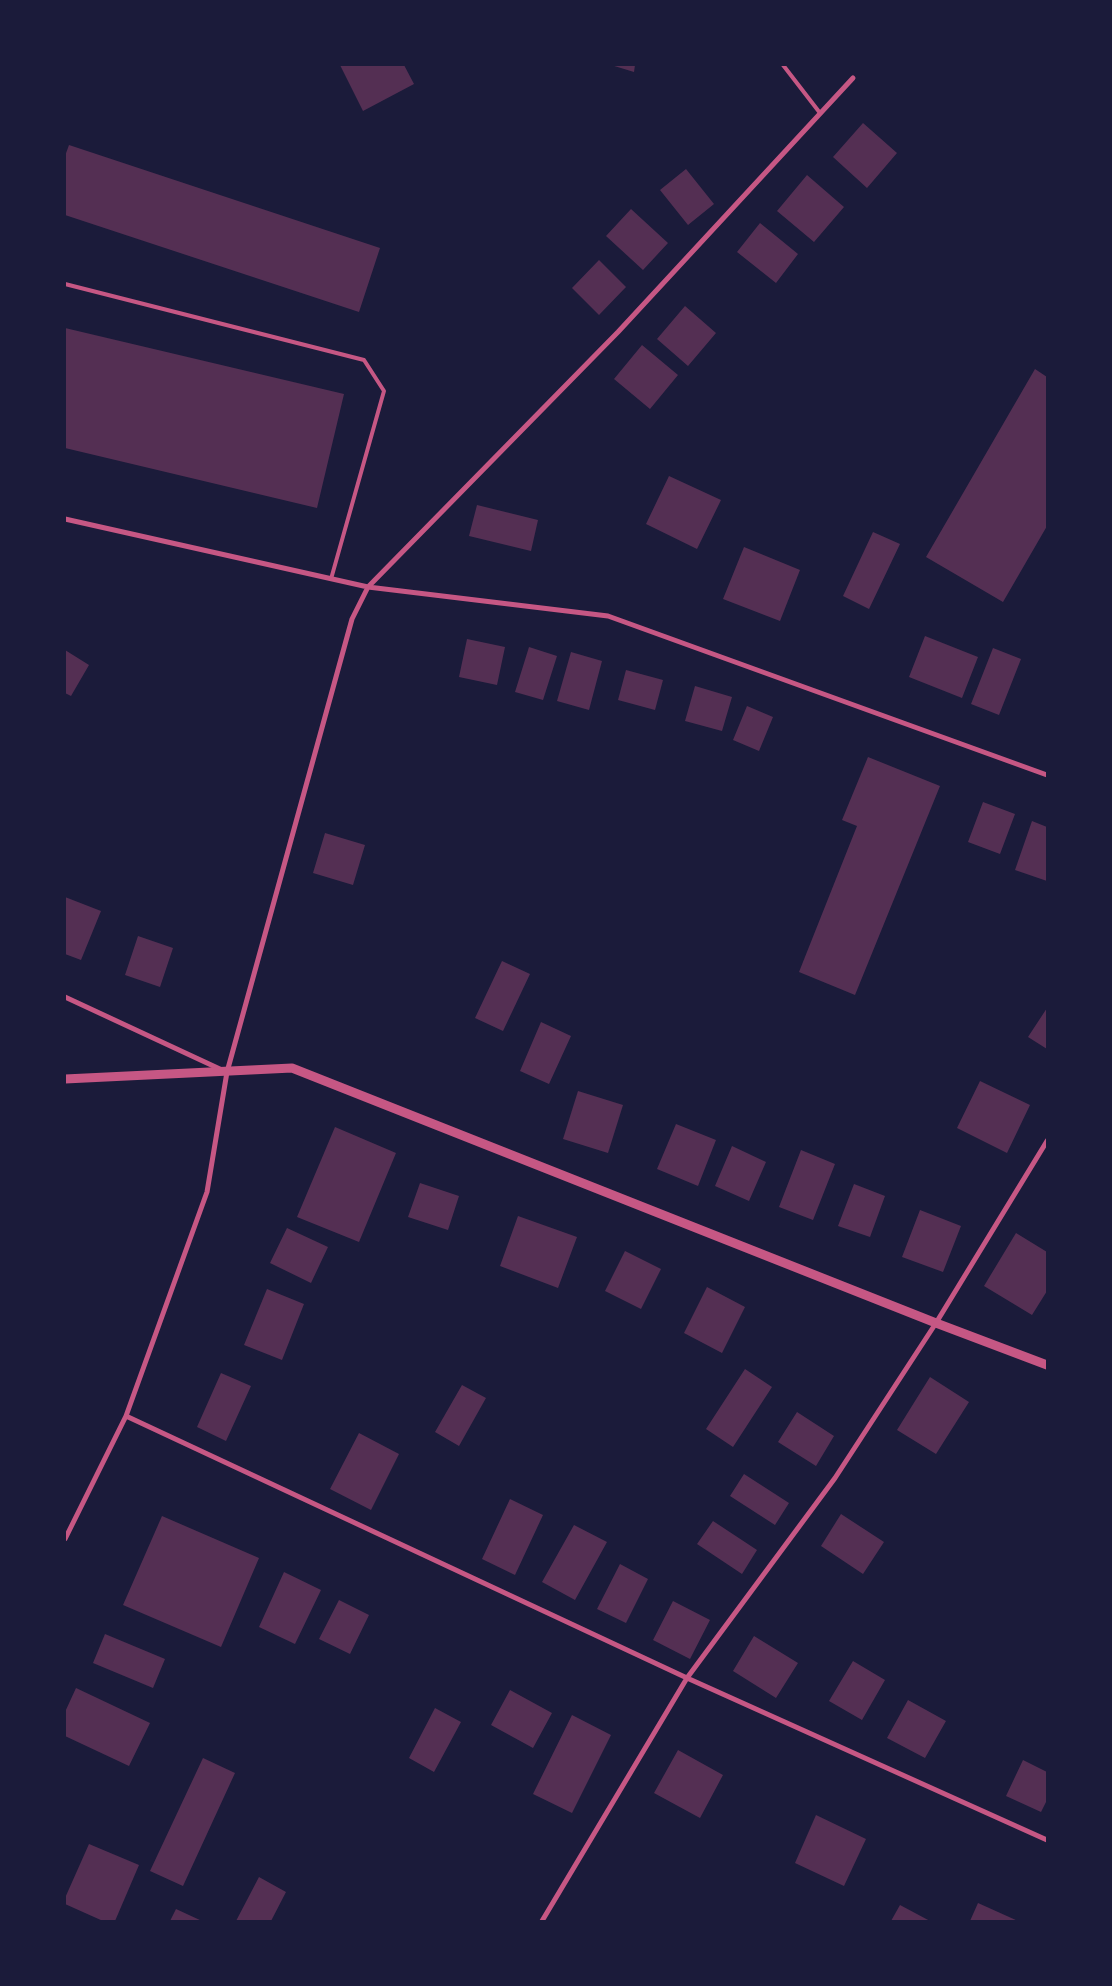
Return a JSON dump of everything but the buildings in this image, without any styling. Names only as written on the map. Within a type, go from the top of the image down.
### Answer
[{"type":"street","points":[[65,1539],[126,1416],[207,1192],[227,1072],[352,619],[368,587],[618,332],[853,78]]},
{"type":"street","points":[[65,519],[368,587],[608,616],[1047,775]]},
{"type":"street","points":[[65,997],[227,1072]]},
{"type":"street","points":[[65,1079],[292,1068],[936,1324],[1047,1365]]},
{"type":"street","points":[[542,1921],[687,1678],[835,1478],[936,1324],[1047,1141]]},
{"type":"street","points":[[126,1416],[687,1678],[1047,1840]]},
{"type":"lane","points":[[783,65],[820,114]]},
{"type":"lane","points":[[65,284],[364,360],[384,391],[331,579]]}]
